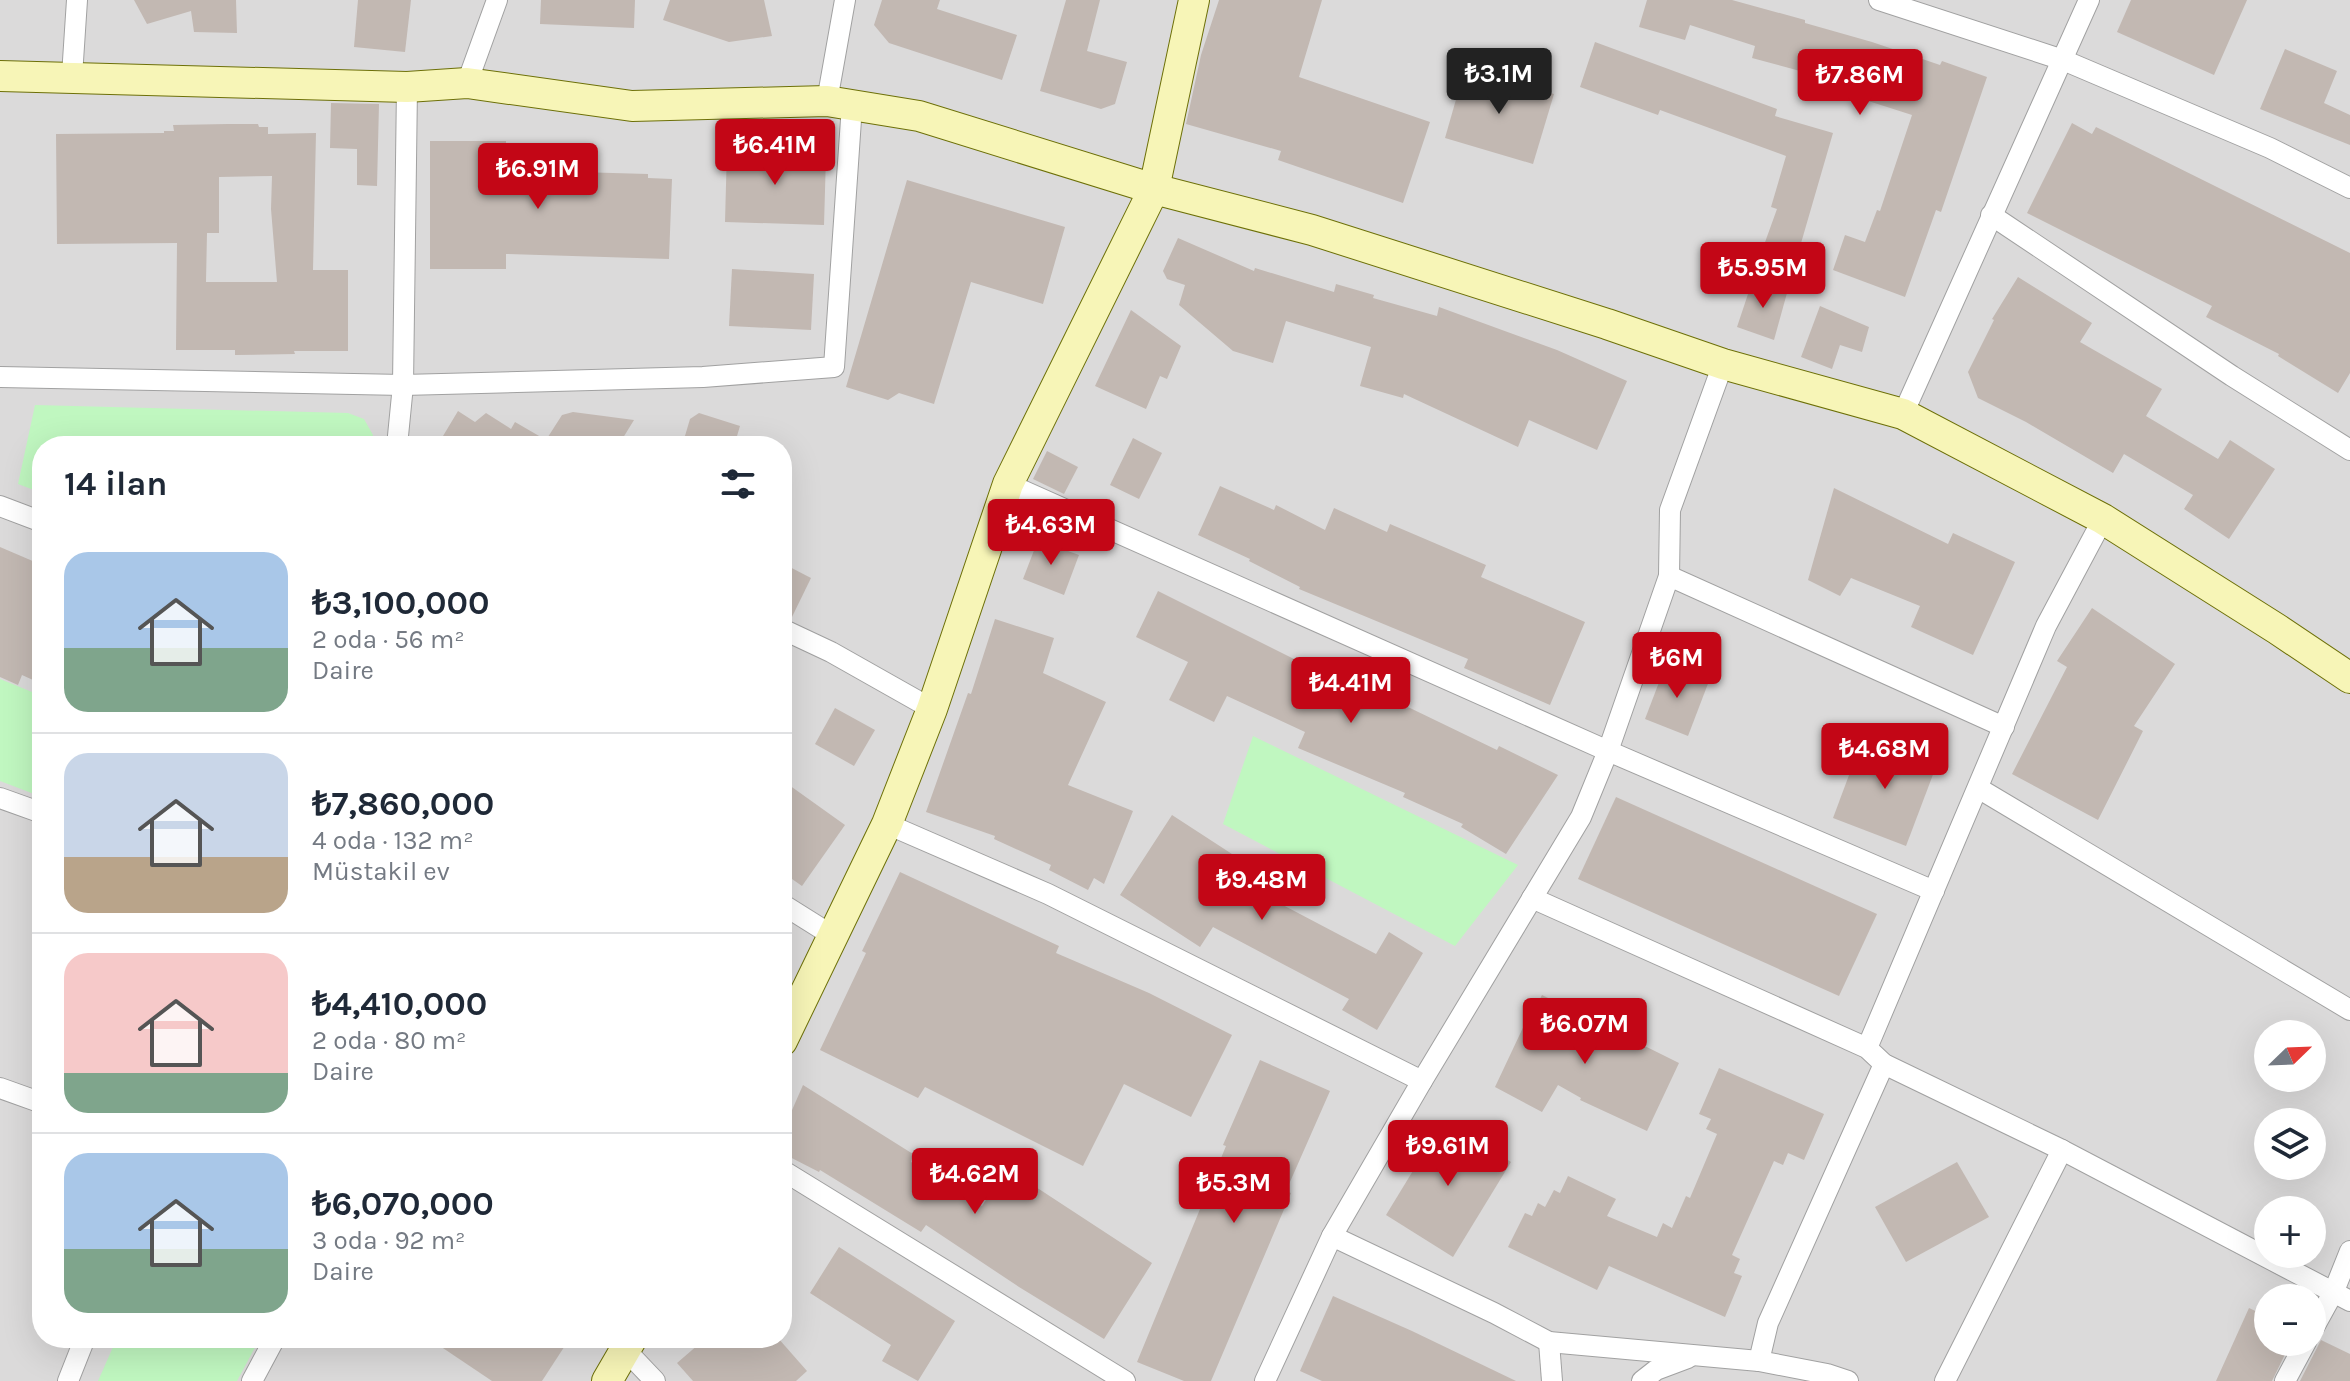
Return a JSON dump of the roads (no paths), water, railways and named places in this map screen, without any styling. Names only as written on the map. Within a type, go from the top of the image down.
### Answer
[{"type":"main road","points":[[792,1020],[887,824],[932,709],[1008,484],[1154,189],[1194,0]]},
{"type":"main road","points":[[0,76],[407,87],[467,83],[632,106],[839,103],[919,116],[1154,189],[1312,230],[1723,364],[1903,414],[2103,519],[2350,678]]},
{"type":"main road","points":[[607,1381],[621,1348]]},
{"type":"street","points":[[72,76],[77,0]]},
{"type":"street","points":[[467,83],[497,0]]},
{"type":"street","points":[[0,377],[403,385],[703,377],[834,367],[839,103],[845,0]]},
{"type":"street","points":[[1879,0],[2063,60],[2270,148],[2350,188]]},
{"type":"street","points":[[1903,414],[2089,0]]},
{"type":"street","points":[[398,436],[403,385],[407,87]]},
{"type":"street","points":[[1991,215],[2232,376],[2350,450]]},
{"type":"street","points":[[1265,1381],[1332,1236],[1581,817],[1608,751],[1669,576],[1670,510],[1723,364]]},
{"type":"street","points":[[1008,484],[1608,751],[1934,891]]},
{"type":"street","points":[[0,506],[32,518]]},
{"type":"street","points":[[1867,1048],[2046,626],[2103,519]]},
{"type":"street","points":[[1669,576],[2004,727]]},
{"type":"street","points":[[792,634],[932,709]]},
{"type":"street","points":[[1978,788],[2350,1010]]},
{"type":"street","points":[[0,798],[32,809]]},
{"type":"street","points":[[887,824],[1081,910],[1422,1081]]},
{"type":"street","points":[[1532,898],[1867,1048],[1884,1064],[2062,1150],[2342,1296]]},
{"type":"street","points":[[792,910],[833,936]]},
{"type":"street","points":[[1759,1361],[1768,1323],[1884,1064]]},
{"type":"street","points":[[0,1088],[32,1099]]},
{"type":"street","points":[[1945,1381],[2062,1150]]},
{"type":"street","points":[[792,1176],[1125,1381]]},
{"type":"street","points":[[1332,1236],[1549,1342],[1759,1361],[1848,1381]]},
{"type":"street","points":[[2326,1315],[2342,1296],[2350,1251]]},
{"type":"street","points":[[1549,1342],[1552,1381]]},
{"type":"street","points":[[68,1381],[81,1348]]},
{"type":"street","points":[[252,1381],[270,1348]]},
{"type":"street","points":[[629,1348],[655,1381]]},
{"type":"street","points":[[1642,1381],[1656,1370],[1695,1356]]},
{"type":"street","points":[[2285,1381],[2298,1356]]}]
